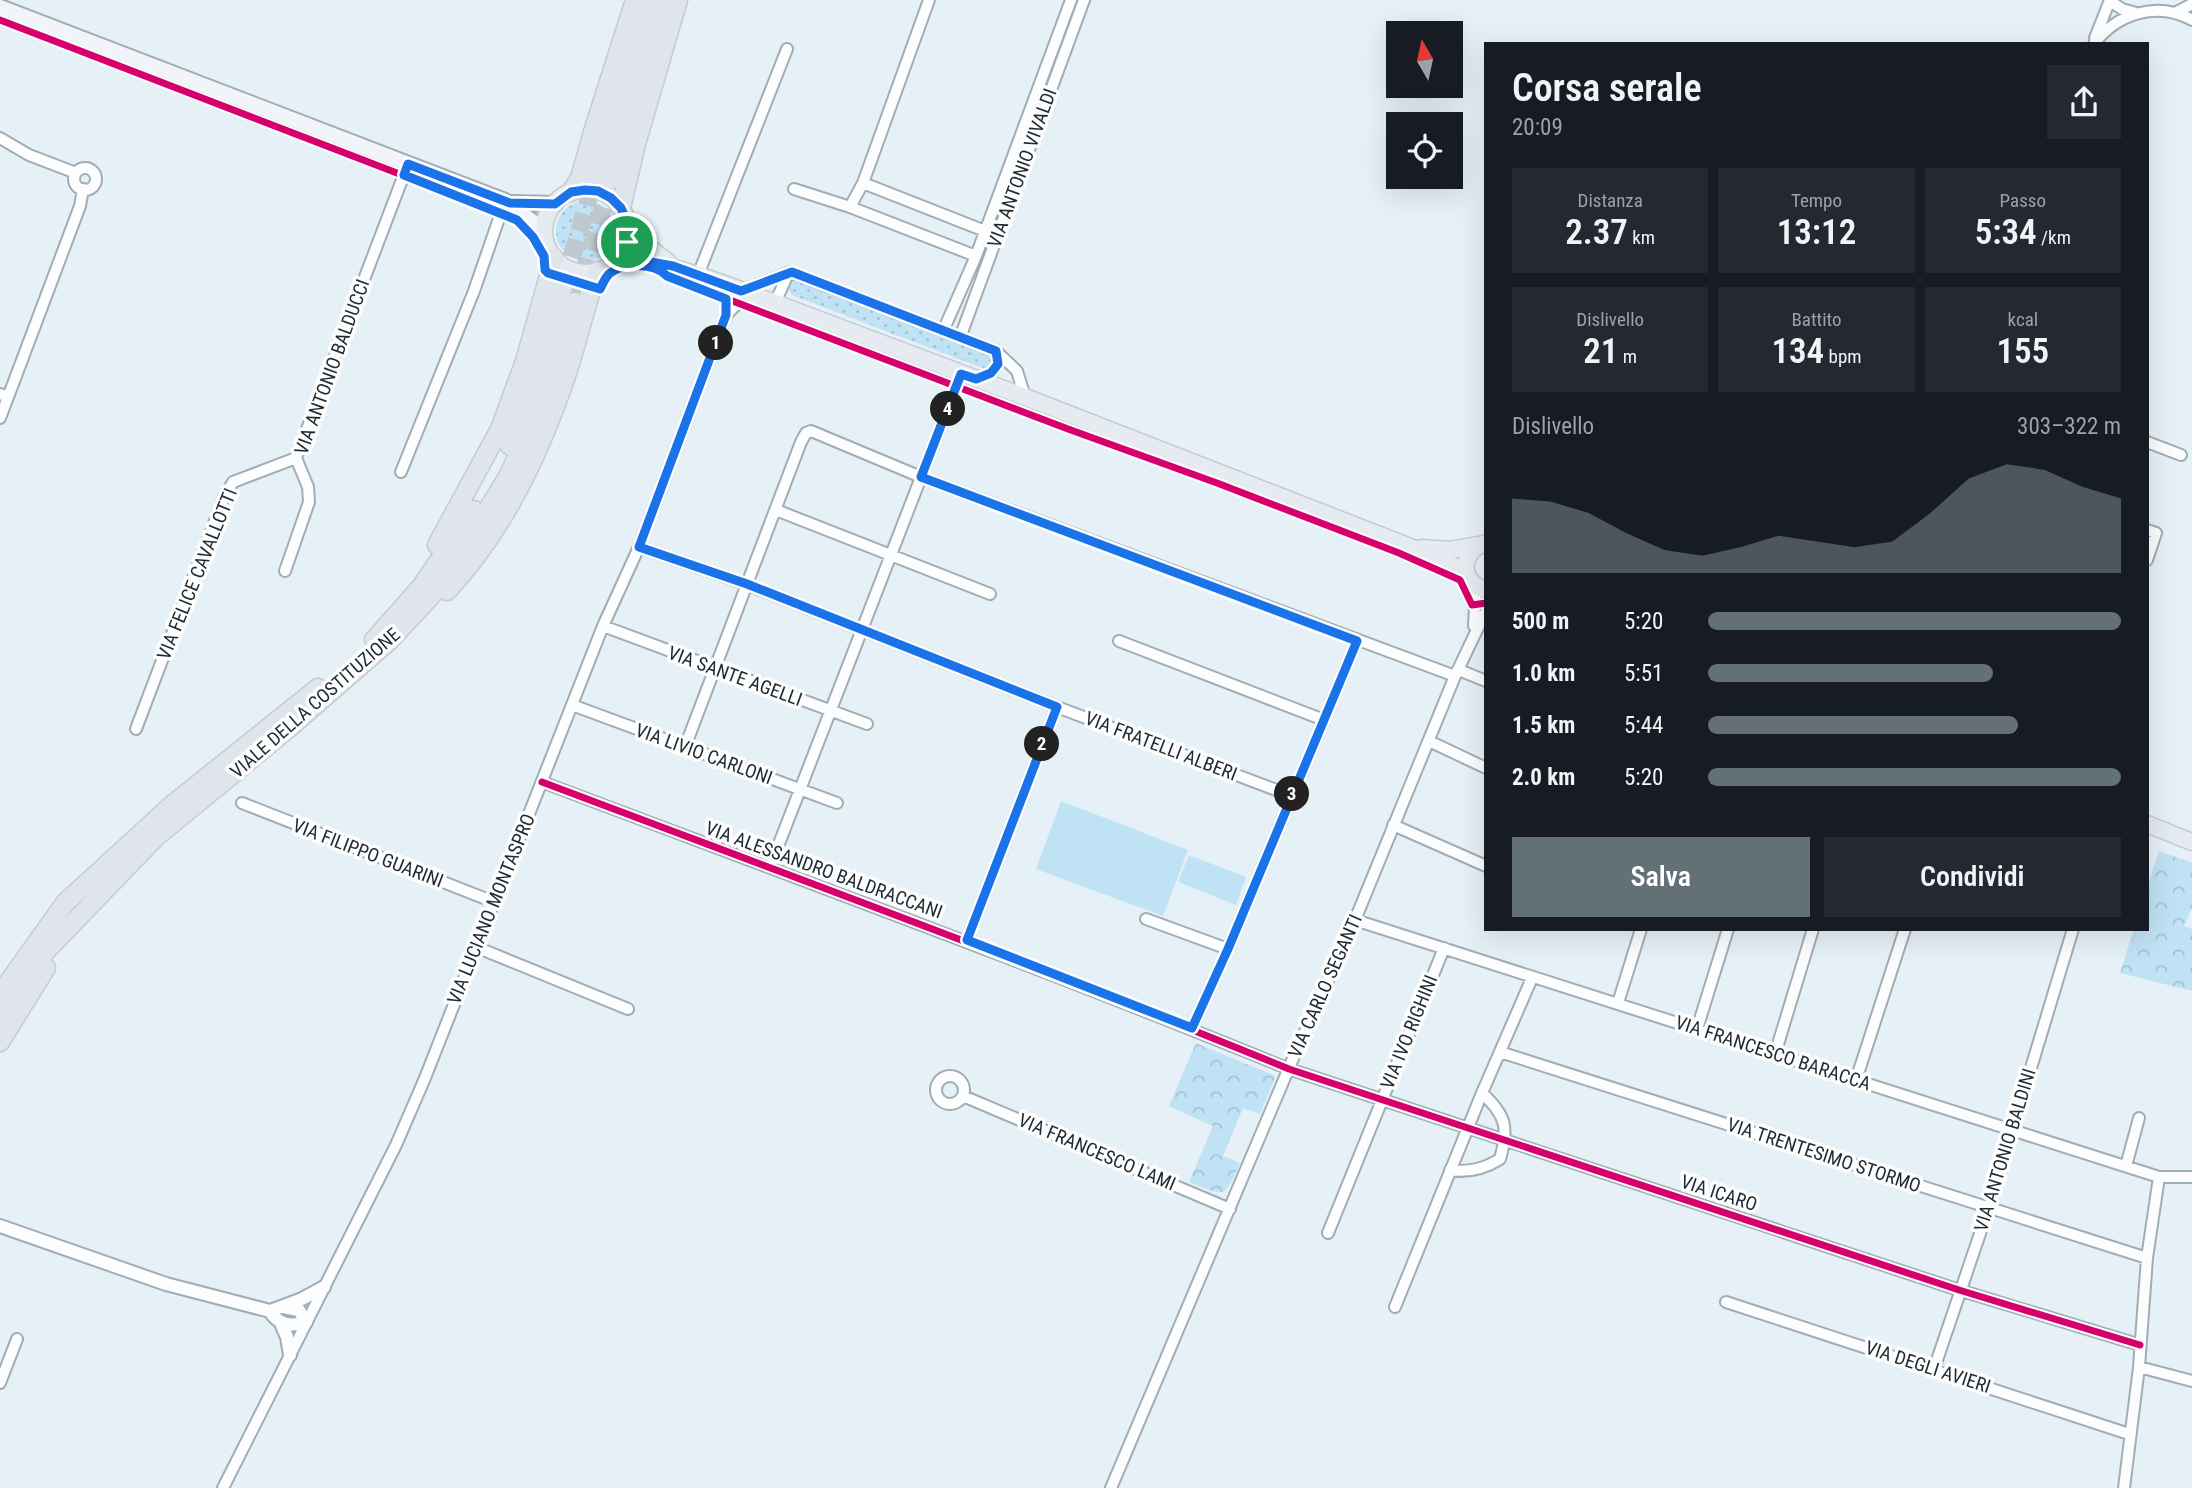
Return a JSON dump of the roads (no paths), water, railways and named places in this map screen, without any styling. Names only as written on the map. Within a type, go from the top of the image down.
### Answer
[{"type":"highway","points":[[571,192],[580,178],[635,0]]},
{"type":"highway","points":[[649,0],[603,179],[664,0]]},
{"type":"highway","points":[[621,208],[636,144],[678,0]]},
{"type":"highway","points":[[554,258],[525,361],[500,429],[464,500],[418,578],[383,620],[382,641],[411,632],[472,565],[500,520],[541,445],[567,373],[598,271]]},
{"type":"highway","name":"VIALE DELLA COSTITUZIONE","points":[[0,994],[65,903],[172,805],[382,641],[464,524],[505,459],[536,380],[564,283]]},
{"type":"highway","name":"VIALE DELLA COSTITUZIONE","points":[[0,1016],[46,951],[156,838],[289,728],[443,583],[509,475],[543,399],[575,302]]},
{"type":"highway","points":[[0,973],[15,953],[65,903]]},
{"type":"highway","points":[[0,1042],[90,904]]},
{"type":"main road","points":[[0,7],[508,202],[544,230]]},
{"type":"main road","points":[[598,191],[621,208],[626,219],[627,242],[616,260],[598,271],[586,273],[563,266],[554,258],[545,240],[544,230],[549,212],[571,192],[598,191]]},
{"type":"main road","points":[[508,202],[555,204]]},
{"type":"main road","points":[[628,231],[673,266]]},
{"type":"main road","points":[[616,260],[673,266],[1025,397],[1410,547],[1465,571],[1481,588]]},
{"type":"main road","points":[[1410,547],[1450,550],[1482,544]]},
{"type":"main road","points":[[1465,571],[1467,556],[1482,544]]},
{"type":"main road","points":[[2149,825],[2192,842]]},
{"type":"street","points":[[850,207],[863,183],[929,0]]},
{"type":"street","name":"VIA ANTONIO VIVALDI","points":[[944,329],[976,256],[1071,0]]},
{"type":"street","name":"VIA ANTONIO VIVALDI","points":[[961,335],[1084,0]]},
{"type":"street","points":[[2094,42],[2110,0],[2122,9],[2136,13]]},
{"type":"street","points":[[2175,13],[2192,4]]},
{"type":"street","points":[[2095,42],[2106,30],[2136,13],[2159,10],[2192,20]]},
{"type":"street","points":[[698,275],[787,49]]},
{"type":"street","points":[[0,138],[29,155],[76,173]]},
{"type":"street","name":"VIA ANTONIO BALDUCCI","points":[[285,571],[309,502],[308,487],[296,458],[408,164]]},
{"type":"street","points":[[87,168],[95,174],[95,184],[83,189],[76,183],[76,173],[87,168]]},
{"type":"street","points":[[863,183],[985,231]]},
{"type":"street","points":[[794,188],[976,256]]},
{"type":"street","points":[[0,418],[4,395],[71,232],[83,189]]},
{"type":"street","points":[[401,472],[508,202]]},
{"type":"street","points":[[726,315],[749,294],[792,272],[961,335],[996,351],[1017,372],[1025,397]]},
{"type":"street","points":[[775,303],[788,274]]},
{"type":"street","name":"VIA LUCIANO MONTASPRO","points":[[223,1488],[396,1145],[603,626],[639,547],[726,315],[722,283]]},
{"type":"street","points":[[769,867],[921,477],[968,377],[991,373],[998,364],[996,351]]},
{"type":"street","points":[[685,747],[801,442],[808,432],[816,432],[921,477],[1357,641],[1484,680]]},
{"type":"street","points":[[2149,443],[2181,455]]},
{"type":"street","name":"VIA FELICE CAVALLOTTI","points":[[136,729],[228,489],[233,481],[296,458]]},
{"type":"street","points":[[776,510],[990,594]]},
{"type":"street","points":[[2149,531],[2156,533],[2149,555]]},
{"type":"street","name":"VIA FRATELLI ALBERI","points":[[639,547],[747,584],[1057,707],[1292,796]]},
{"type":"street","name":"VIA CARLO SEGANTI","points":[[1472,638],[1481,588]]},
{"type":"street","name":"VIA CARLO SEGANTI","points":[[1111,1488],[1484,615]]},
{"type":"street","name":"VIA SANTE AGELLI","points":[[603,626],[867,724]]},
{"type":"street","points":[[1119,641],[1324,720]]},
{"type":"street","points":[[1192,1028],[1228,949],[1357,641]]},
{"type":"street","name":"VIA LIVIO CARLONI","points":[[572,705],[836,803]]},
{"type":"street","points":[[967,940],[1057,707]]},
{"type":"street","points":[[1429,741],[1484,767]]},
{"type":"street","name":"VIA ALESSANDRO BALDRACCANI","points":[[542,782],[967,940],[1289,1069]]},
{"type":"street","name":"VIA FILIPPO GUARINI","points":[[242,803],[494,902]]},
{"type":"street","points":[[1393,825],[1484,865]]},
{"type":"street","points":[[1146,919],[1228,949]]},
{"type":"street","name":"VIA FRANCESCO BARACCA","points":[[1355,920],[2159,1177],[2192,1177]]},
{"type":"street","points":[[1618,1003],[1640,931]]},
{"type":"street","points":[[1697,1029],[1727,931]]},
{"type":"street","points":[[1775,1054],[1812,931]]},
{"type":"street","points":[[1856,1080],[1904,931]]},
{"type":"street","name":"VIA ANTONIO BALDINI","points":[[1934,1368],[1989,1207],[2072,931]]},
{"type":"street","points":[[476,947],[628,1009]]},
{"type":"street","name":"VIA IVO RIGHINI","points":[[1328,1233],[1444,948]]},
{"type":"street","points":[[1395,1307],[1532,978]]},
{"type":"street","name":"VIA TRENTESIMO STORMO","points":[[1500,1052],[2147,1258]]},
{"type":"street","name":"VIA ICARO","points":[[1289,1069],[1959,1290],[2140,1345]]},
{"type":"street","points":[[1450,1170],[1462,1172],[1486,1168],[1500,1159],[1506,1139],[1505,1124],[1496,1106],[1482,1093]]},
{"type":"street","name":"VIA FRANCESCO LAMI","points":[[963,1096],[1230,1209]]},
{"type":"street","points":[[2126,1166],[2139,1118]]},
{"type":"street","points":[[2124,1488],[2139,1367],[2147,1258],[2159,1177]]},
{"type":"street","points":[[0,1226],[166,1284],[276,1309],[299,1310],[306,1322],[293,1325],[280,1321]]},
{"type":"street","points":[[276,1309],[324,1287]]},
{"type":"street","name":"VIA DEGLI AVIERI","points":[[1726,1302],[2129,1434]]},
{"type":"street","points":[[276,1309],[287,1336],[290,1355]]},
{"type":"street","points":[[0,1383],[17,1339]]},
{"type":"street","points":[[2139,1367],[2192,1381]]},
{"type":"tunnel","points":[[564,283],[595,177]]},
{"type":"tunnel","points":[[575,302],[611,180]]}]
